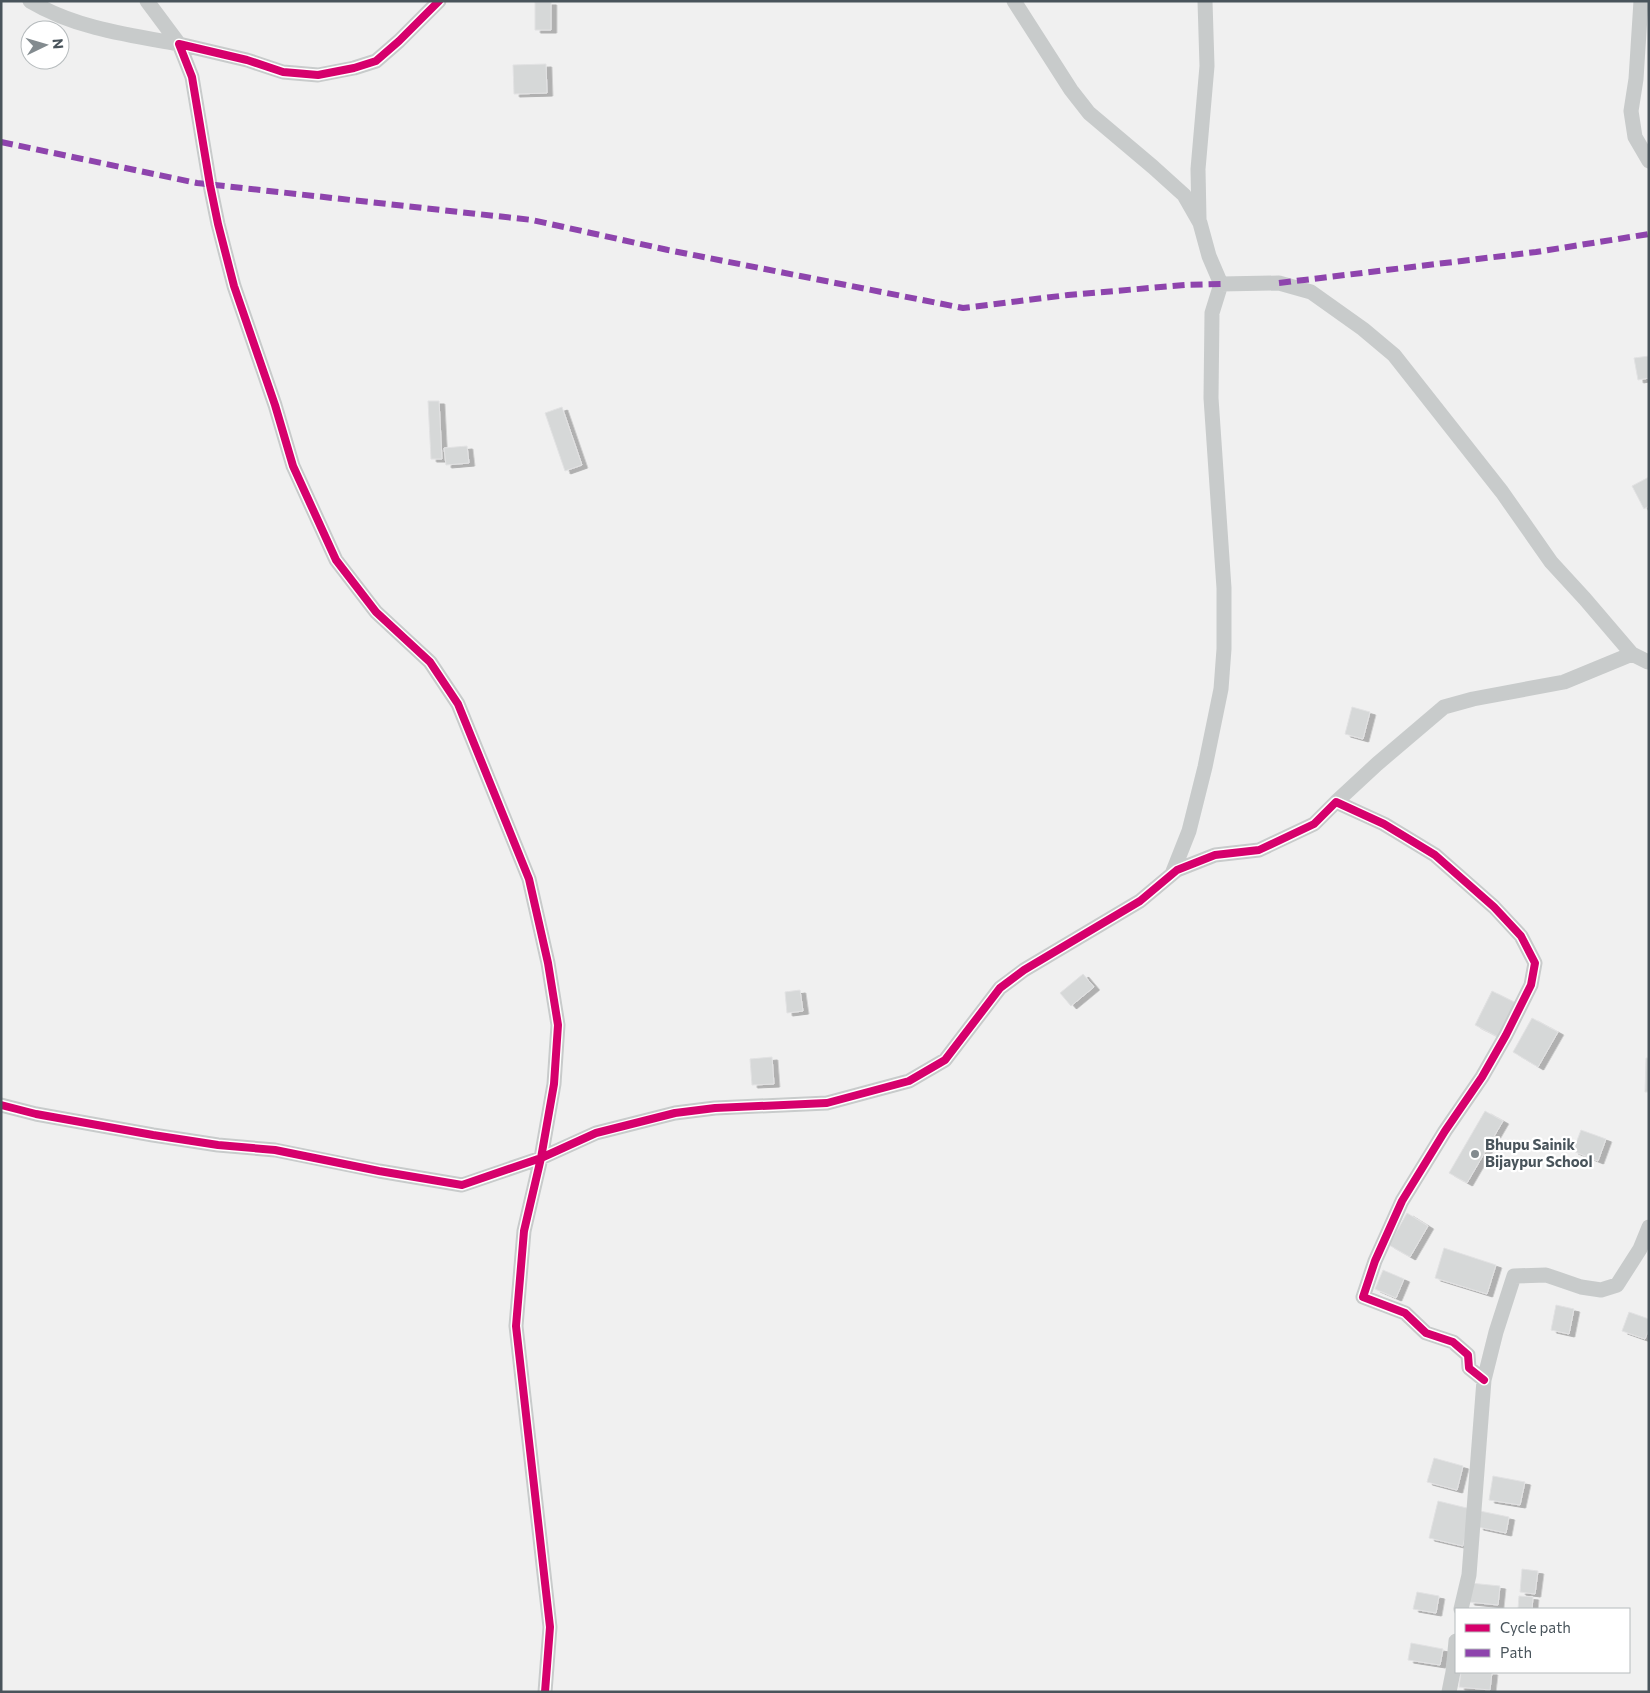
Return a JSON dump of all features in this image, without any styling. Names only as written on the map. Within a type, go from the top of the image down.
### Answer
[{"type":"street","points":[[30,1],[44,10],[74,22],[247,60],[283,72],[318,75],[354,68],[376,61],[400,41],[439,1]]},
{"type":"street","points":[[147,1],[179,44],[192,77],[210,185],[234,286],[275,405],[293,466],[336,560],[376,612],[430,662],[458,704],[529,879],[548,963],[558,1025],[554,1084],[541,1158],[524,1231],[516,1326],[550,1627],[545,1692]]},
{"type":"street","points":[[1014,1],[1071,90],[1089,113],[1154,166],[1184,195],[1200,223]]},
{"type":"street","points":[[1172,874],[1189,831],[1205,767],[1222,689],[1224,649],[1224,588],[1211,398],[1212,313],[1221,284],[1209,256],[1200,223],[1198,169],[1207,66],[1205,1]]},
{"type":"street","points":[[1641,1],[1636,79],[1631,111],[1635,137],[1649,161]]},
{"type":"street","points":[[1221,284],[1279,283],[1311,292],[1363,329],[1394,355],[1479,462],[1551,562],[1632,654],[1648,666]]},
{"type":"street","points":[[1,1105],[36,1114],[218,1145],[275,1150],[379,1171],[462,1185],[541,1158],[596,1134],[675,1113],[715,1108],[827,1103],[909,1080],[945,1060],[1000,988],[1024,970],[1140,901],[1177,870],[1215,855],[1259,850],[1314,824],[1377,764],[1444,707],[1473,698],[1564,682],[1632,654]]},
{"type":"street","points":[[1336,802],[1384,824],[1434,854],[1494,907],[1520,936],[1535,963],[1530,985],[1506,1035],[1482,1077],[1445,1131],[1402,1200],[1375,1261],[1363,1297],[1405,1313],[1426,1333],[1452,1342],[1468,1355],[1469,1368],[1484,1380]]},
{"type":"street","points":[[1461,1608],[1469,1575],[1484,1380],[1496,1332],[1514,1276],[1546,1275],[1581,1287],[1601,1290],[1617,1286],[1640,1249],[1649,1227]]},
{"type":"street","points":[[1449,1692],[1455,1648]]},
{"type":"building","points":[[535,2],[551,2],[551,30],[535,30]]},
{"type":"building","points":[[546,64],[547,93],[514,94],[513,65]]},
{"type":"building","points":[[1649,356],[1649,378],[1638,380],[1634,358]]},
{"type":"building","points":[[428,401],[439,401],[442,459],[431,459]]},
{"type":"building","points":[[562,407],[582,465],[565,471],[545,413]]},
{"type":"building","points":[[467,446],[469,463],[446,465],[444,448]]},
{"type":"building","points":[[1649,477],[1649,506],[1644,509],[1632,486]]},
{"type":"building","points":[[1352,707],[1370,712],[1363,739],[1345,734]]},
{"type":"building","points":[[1083,974],[1094,987],[1071,1006],[1060,993]]},
{"type":"building","points":[[800,990],[803,1011],[787,1013],[785,992]]},
{"type":"building","points":[[1492,991],[1516,1003],[1498,1037],[1475,1025]]},
{"type":"building","points":[[1532,1018],[1558,1032],[1538,1067],[1513,1052]]},
{"type":"building","points":[[772,1057],[774,1084],[752,1085],[750,1059]]},
{"type":"building","points":[[1646,1058],[1649,1058],[1649,1092],[1645,1092]]},
{"type":"building","points":[[1485,1111],[1503,1121],[1467,1183],[1449,1173]]},
{"type":"building","points":[[1581,1130],[1606,1139],[1598,1161],[1573,1151]]},
{"type":"building","points":[[1407,1213],[1428,1226],[1410,1257],[1389,1245]]},
{"type":"building","points":[[1444,1248],[1496,1265],[1487,1294],[1435,1278]]},
{"type":"building","points":[[1383,1270],[1404,1279],[1396,1298],[1375,1289]]},
{"type":"building","points":[[1556,1305],[1574,1309],[1569,1334],[1551,1330]]},
{"type":"building","points":[[1629,1312],[1649,1319],[1649,1329],[1645,1339],[1622,1331]]},
{"type":"building","points":[[1434,1458],[1463,1466],[1457,1490],[1427,1482]]},
{"type":"building","points":[[1493,1476],[1525,1482],[1520,1505],[1489,1500]]},
{"type":"building","points":[[1438,1501],[1471,1509],[1463,1546],[1429,1538]]},
{"type":"building","points":[[1480,1511],[1509,1517],[1506,1533],[1478,1527]]},
{"type":"building","points":[[1522,1569],[1538,1571],[1535,1594],[1520,1592]]},
{"type":"building","points":[[1470,1583],[1500,1586],[1498,1605],[1469,1602]]},
{"type":"building","points":[[1417,1592],[1439,1596],[1436,1613],[1413,1609]]},
{"type":"building","points":[[1519,1596],[1533,1597],[1532,1608],[1518,1608]]},
{"type":"building","points":[[1411,1643],[1443,1649],[1440,1665],[1408,1660]]},
{"type":"building","points":[[1461,1673],[1492,1673],[1490,1690],[1459,1687]]},
{"type":"marked path","points":[[1,142],[197,183],[532,220],[668,250],[963,308],[1068,295],[1185,285],[1221,284]]},
{"type":"marked path","points":[[1279,283],[1536,252],[1649,234]]},
{"type":"cycle path","points":[[439,1],[376,61],[354,68],[318,75],[283,72],[247,60],[179,44],[192,77],[210,185],[234,286],[275,405],[293,466],[336,560],[376,612],[430,662],[458,704],[529,879],[548,963],[558,1025],[554,1084],[541,1158],[524,1231],[516,1326],[550,1627],[545,1692]]},
{"type":"cycle path","points":[[1,1105],[36,1114],[153,1135],[218,1145],[275,1150],[379,1171],[462,1185],[541,1158],[596,1133],[675,1113],[715,1108],[827,1103],[909,1081],[945,1060],[1000,988],[1024,970],[1140,901],[1177,870],[1215,855],[1259,850],[1314,824],[1336,802],[1384,824],[1435,855],[1494,907],[1521,936],[1535,963],[1531,985],[1506,1035],[1482,1077],[1445,1131],[1402,1201],[1375,1261],[1363,1297],[1405,1313],[1426,1333],[1453,1342],[1468,1355],[1469,1368],[1484,1380]]},
{"type":"place","name":"Bhupu Sainik Bijaypur School","points":[[1475,1154]]}]
